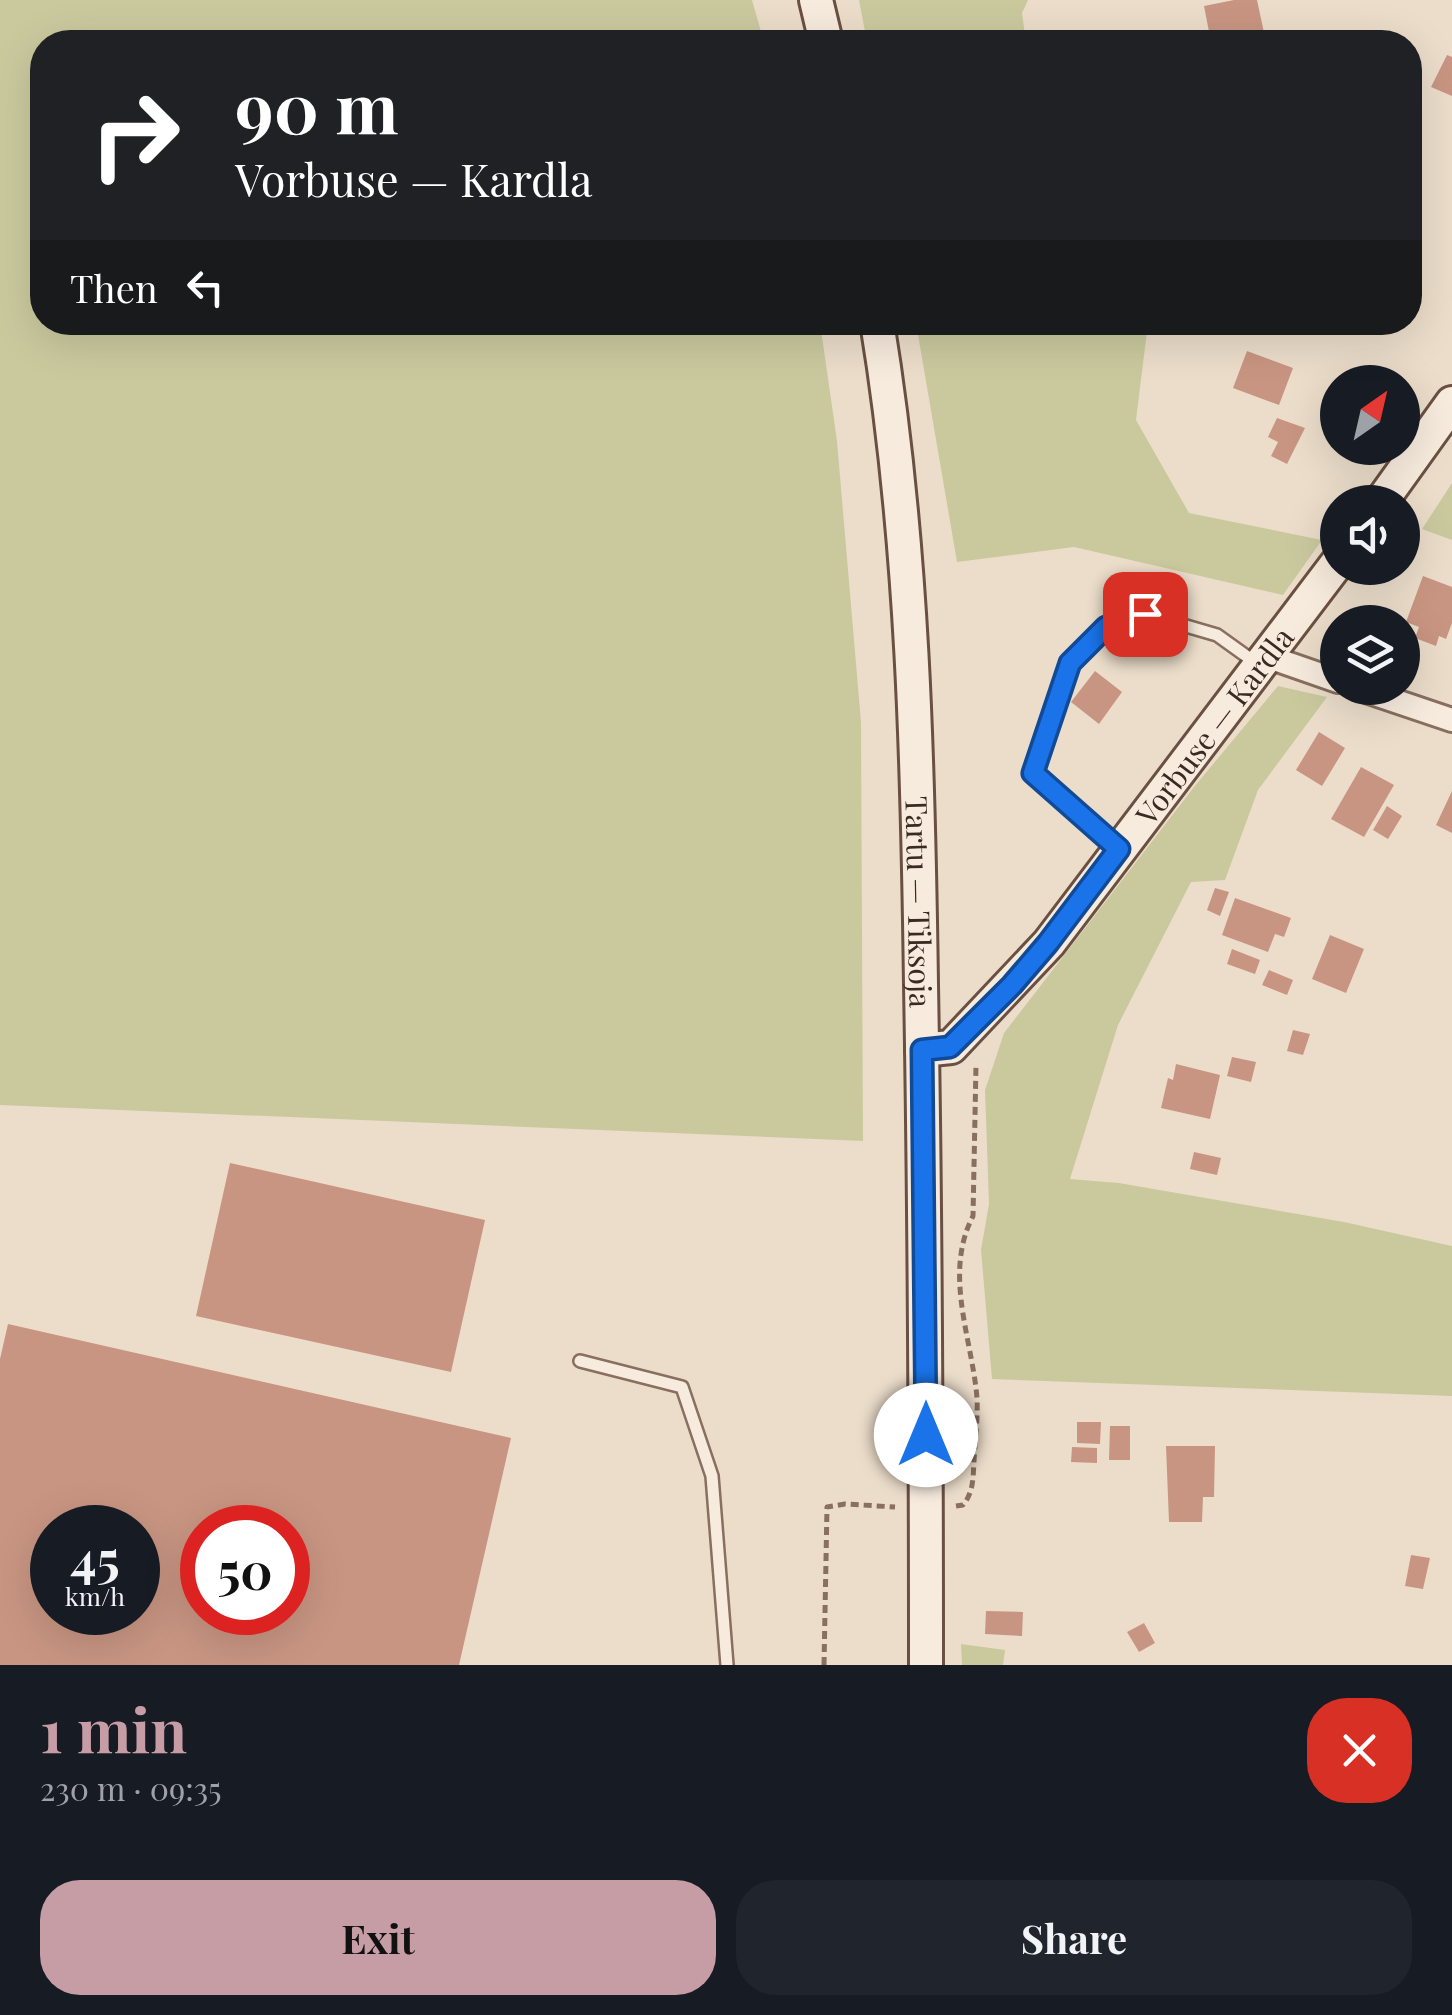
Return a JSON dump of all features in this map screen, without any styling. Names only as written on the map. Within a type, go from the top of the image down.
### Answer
[{"type":"main road","points":[[816,0],[823,30]]},
{"type":"main road","name":"Tartu — Tiksoja","points":[[879,335],[908,595],[918,791],[926,1665]]},
{"type":"main road","points":[[1393,485],[1452,403]]},
{"type":"main road","name":"Vorbuse — Kardla","points":[[922,1050],[950,1047],[1048,943],[1320,585]]},
{"type":"street","points":[[1262,661],[1320,676]]},
{"type":"street","points":[[1408,705],[1452,720]]},
{"type":"lane","points":[[1119,849],[1033,773],[1070,663],[1106,627],[1145,614],[1217,635],[1262,661]]},
{"type":"lane","points":[[580,1361],[682,1388],[712,1476],[727,1665]]},
{"type":"green space","points":[[0,0],[752,0],[761,30],[30,30],[30,335],[822,335],[837,441],[861,722],[863,1141],[0,1105]]},
{"type":"green space","points":[[859,0],[1028,0],[1022,13],[1024,30],[865,30]]},
{"type":"green space","points":[[918,335],[1147,335],[1136,420],[1189,513],[1320,540],[1283,595],[1074,547],[957,562]]},
{"type":"green space","points":[[1452,483],[1452,540],[1422,529]]},
{"type":"green space","points":[[1278,686],[1320,695],[1321,705],[1258,790],[1225,880],[1191,882],[1118,1025],[1070,1179],[1119,1183],[1344,1222],[1452,1246],[1452,1396],[992,1379],[981,1250],[989,1204],[985,1090],[1004,1033],[1194,787]]},
{"type":"green space","points":[[961,1644],[1005,1650],[1003,1665],[962,1665]]},
{"type":"building","points":[[1257,0],[1263,30],[1209,30],[1204,6]]},
{"type":"building","points":[[1447,55],[1452,57],[1452,96],[1431,87]]},
{"type":"building","points":[[1247,351],[1293,368],[1279,405],[1233,388]]},
{"type":"building","points":[[1277,418],[1305,428],[1287,464],[1271,456],[1278,442],[1268,437]]},
{"type":"building","points":[[1423,576],[1452,587],[1452,623],[1446,639],[1439,636],[1436,646],[1420,640],[1420,605],[1412,605]]},
{"type":"building","points":[[1095,671],[1122,692],[1099,724],[1071,702]]},
{"type":"building","points":[[1319,732],[1345,748],[1322,786],[1296,770]]},
{"type":"building","points":[[1361,767],[1394,785],[1364,837],[1331,819]]},
{"type":"building","points":[[1452,791],[1452,833],[1436,825]]},
{"type":"building","points":[[1387,806],[1402,816],[1388,839],[1373,830]]},
{"type":"building","points":[[1215,888],[1229,892],[1220,916],[1207,910]]},
{"type":"building","points":[[1235,898],[1291,918],[1284,937],[1275,934],[1268,952],[1222,935]]},
{"type":"building","points":[[1330,935],[1364,949],[1346,993],[1312,979]]},
{"type":"building","points":[[1232,949],[1260,960],[1255,974],[1227,964]]},
{"type":"building","points":[[1269,970],[1293,980],[1287,995],[1262,985]]},
{"type":"building","points":[[1293,1030],[1310,1034],[1303,1055],[1287,1051]]},
{"type":"building","points":[[1232,1057],[1256,1062],[1251,1082],[1227,1076]]},
{"type":"building","points":[[1176,1064],[1220,1075],[1210,1119],[1161,1108],[1168,1078],[1173,1080]]},
{"type":"building","points":[[1194,1152],[1221,1158],[1217,1175],[1190,1169]]},
{"type":"building","points":[[230,1163],[485,1220],[451,1372],[196,1316]]},
{"type":"building","points":[[8,1324],[511,1438],[459,1665],[0,1665],[0,1359]]},
{"type":"building","points":[[1077,1422],[1101,1422],[1100,1444],[1077,1443]]},
{"type":"building","points":[[1110,1426],[1130,1426],[1130,1460],[1109,1460]]},
{"type":"building","points":[[1166,1446],[1215,1446],[1214,1497],[1203,1497],[1202,1522],[1169,1522]]},
{"type":"building","points":[[1072,1447],[1097,1448],[1097,1463],[1071,1462]]},
{"type":"building","points":[[1411,1555],[1430,1558],[1423,1589],[1405,1586]]},
{"type":"building","points":[[986,1611],[1023,1612],[1022,1636],[985,1634]]},
{"type":"building","points":[[1144,1623],[1155,1643],[1139,1652],[1127,1632]]},
{"type":"route","points":[[926,1435],[922,1050],[950,1047],[1012,985],[1119,849],[1033,773],[1070,663],[1106,627],[1145,614]]}]
